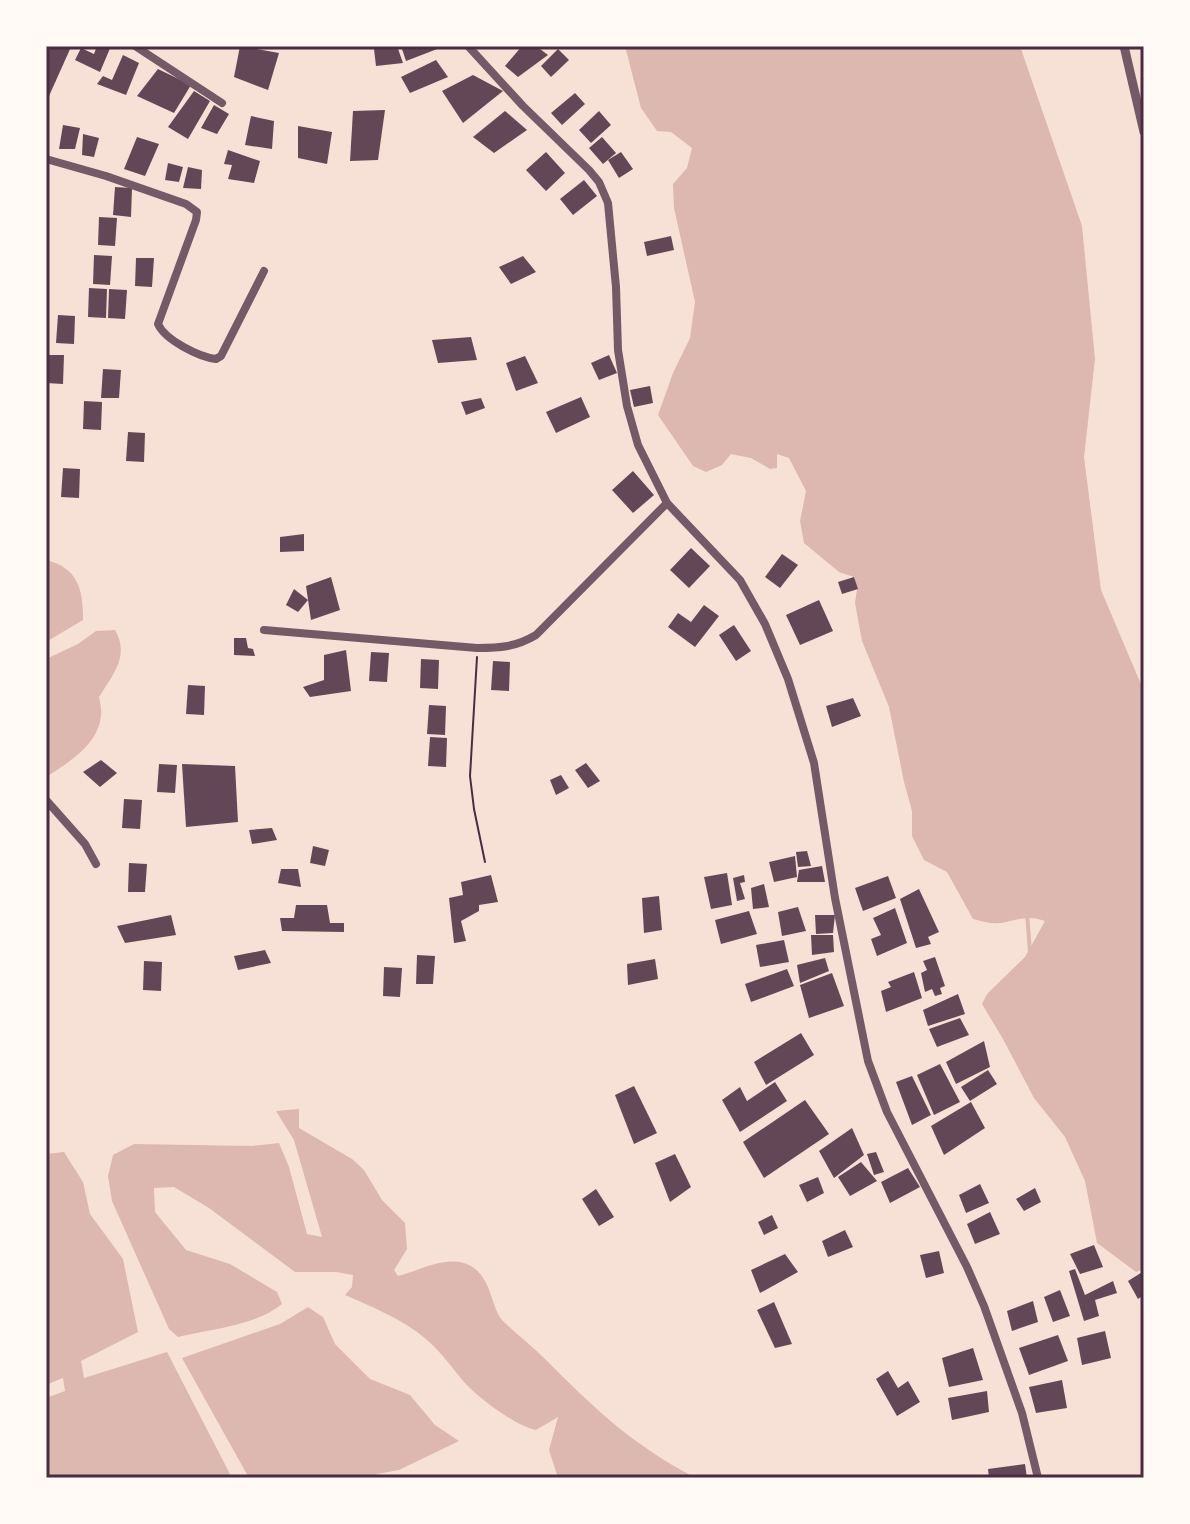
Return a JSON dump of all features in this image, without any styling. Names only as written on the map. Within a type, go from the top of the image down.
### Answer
[{"type":"street","points":[[135,46],[222,103]]},
{"type":"street","points":[[468,46],[599,182],[608,203],[618,350],[627,406],[638,445],[667,503],[740,580],[765,624],[788,679],[814,763],[835,898],[868,1061],[887,1112],[984,1306],[1022,1413],[1038,1478]]},
{"type":"street","points":[[1124,46],[1144,132]]},
{"type":"street","points":[[46,159],[186,204],[197,212],[158,324],[163,334],[187,347],[212,359],[221,356],[264,271]]},
{"type":"street","points":[[264,630],[477,648],[505,648],[522,643],[536,635],[667,503]]},
{"type":"street","points":[[46,800],[85,844],[96,864]]},
{"type":"path","points":[[477,648],[470,776],[485,862]]},
{"type":"shaded area","points":[[625,46],[1020,46],[1082,226],[1095,359],[1084,457],[1101,590],[1143,689],[1144,1269],[1136,1272],[1097,1243],[1085,1181],[1065,1137],[1034,1098],[982,1004],[987,994],[1025,957],[1045,921],[1030,918],[994,923],[973,919],[947,872],[924,860],[912,836],[912,811],[889,707],[862,641],[854,577],[839,572],[804,543],[800,521],[806,491],[789,458],[777,454],[777,468],[770,469],[751,458],[731,454],[722,465],[706,472],[693,466],[658,415],[690,338],[695,302],[674,208],[673,184],[687,168],[692,148],[671,132],[657,131],[641,108]]},
{"type":"shaded area","points":[[46,560],[72,574],[80,590],[83,620],[46,642]]},
{"type":"shaded area","points":[[115,630],[121,648],[120,657],[99,697],[99,726],[81,752],[46,777],[46,659],[78,644],[96,631]]},
{"type":"shaded area","points":[[299,1109],[299,1128],[352,1159],[364,1170],[382,1200],[405,1223],[407,1249],[394,1270],[398,1276],[446,1262],[474,1268],[484,1280],[499,1316],[508,1326],[633,1439],[696,1478],[558,1478],[549,1450],[558,1417],[536,1430],[508,1417],[470,1388],[424,1337],[391,1316],[345,1295],[352,1287],[353,1275],[295,1272],[209,1208],[174,1187],[154,1188],[155,1212],[186,1250],[230,1264],[277,1292],[282,1304],[259,1317],[218,1329],[178,1337],[169,1329],[112,1201],[108,1176],[113,1155],[134,1144],[252,1146],[279,1143],[289,1167],[307,1234],[322,1237],[294,1140],[276,1111]]},
{"type":"shaded area","points":[[64,1152],[83,1182],[90,1214],[123,1259],[138,1332],[81,1361],[84,1378],[167,1352],[232,1478],[46,1478],[46,1398],[65,1391],[63,1378],[46,1385],[46,1154]]},
{"type":"shaded area","points":[[308,1307],[323,1317],[335,1344],[370,1379],[410,1395],[435,1425],[459,1441],[399,1470],[377,1474],[375,1478],[249,1478],[182,1358],[280,1324]]},
{"type":"building","points":[[46,46],[71,47],[49,96],[46,94]]},
{"type":"building","points":[[97,46],[111,46],[100,72],[75,60],[81,48],[94,54]]},
{"type":"building","points":[[240,46],[279,53],[268,90],[234,77]]},
{"type":"building","points":[[397,46],[403,63],[376,66],[374,49]]},
{"type":"building","points":[[401,46],[445,46],[406,61]]},
{"type":"building","points":[[522,46],[536,46],[548,55],[518,77],[505,66]]},
{"type":"building","points":[[558,49],[569,60],[551,77],[541,66]]},
{"type":"building","points":[[123,55],[139,63],[126,95],[97,84],[103,76],[112,80]]},
{"type":"building","points":[[436,60],[448,77],[410,93],[401,77]]},
{"type":"building","points":[[158,69],[191,85],[174,113],[137,96]]},
{"type":"building","points":[[473,75],[503,91],[463,123],[442,91]]},
{"type":"building","points":[[194,91],[210,101],[188,139],[168,127]]},
{"type":"building","points":[[575,93],[585,104],[562,125],[551,113]]},
{"type":"building","points":[[214,105],[229,114],[217,134],[201,128]]},
{"type":"building","points":[[385,110],[378,160],[350,161],[353,111]]},
{"type":"building","points":[[505,111],[527,130],[494,153],[473,137]]},
{"type":"building","points":[[599,111],[611,125],[591,143],[579,130]]},
{"type":"building","points":[[251,116],[274,121],[272,149],[245,145]]},
{"type":"building","points":[[63,125],[80,128],[75,149],[59,149]]},
{"type":"building","points":[[298,126],[332,132],[327,164],[298,158]]},
{"type":"building","points":[[83,134],[99,138],[94,157],[82,155]]},
{"type":"building","points":[[137,137],[159,144],[145,176],[124,169]]},
{"type":"building","points":[[602,137],[616,153],[603,164],[589,148]]},
{"type":"building","points":[[228,150],[260,161],[254,183],[228,179],[232,165],[224,164]]},
{"type":"building","points":[[546,152],[565,173],[546,191],[526,170]]},
{"type":"building","points":[[621,152],[633,169],[619,178],[608,160]]},
{"type":"building","points":[[168,163],[183,167],[179,182],[165,180]]},
{"type":"building","points":[[188,167],[202,170],[201,189],[183,188]]},
{"type":"building","points":[[584,180],[597,196],[573,215],[560,199]]},
{"type":"building","points":[[115,187],[132,188],[131,217],[113,215]]},
{"type":"building","points":[[99,217],[117,218],[115,246],[98,245]]},
{"type":"building","points":[[671,236],[674,250],[647,256],[644,242]]},
{"type":"building","points":[[94,255],[112,256],[110,285],[93,284]]},
{"type":"building","points":[[523,256],[536,272],[511,284],[499,267]]},
{"type":"building","points":[[136,258],[154,258],[152,287],[135,286]]},
{"type":"building","points":[[89,288],[107,289],[106,318],[88,317]]},
{"type":"building","points":[[109,289],[127,290],[125,319],[108,318]]},
{"type":"building","points":[[58,315],[75,316],[74,344],[56,343]]},
{"type":"building","points":[[471,337],[477,360],[438,363],[432,340]]},
{"type":"building","points":[[46,355],[64,355],[63,384],[46,383]]},
{"type":"building","points":[[609,355],[617,373],[599,380],[591,363]]},
{"type":"building","points":[[525,356],[538,383],[516,391],[506,363]]},
{"type":"building","points":[[103,369],[121,370],[119,398],[101,398]]},
{"type":"building","points":[[650,386],[653,403],[634,407],[630,390]]},
{"type":"building","points":[[581,397],[590,417],[556,433],[546,412]]},
{"type":"building","points":[[481,398],[485,408],[466,415],[461,402]]},
{"type":"building","points":[[84,401],[102,402],[101,430],[83,429]]},
{"type":"building","points":[[128,432],[145,433],[144,462],[126,461]]},
{"type":"building","points":[[63,468],[80,469],[79,498],[61,497]]},
{"type":"building","points":[[633,471],[654,495],[633,513],[612,490]]},
{"type":"building","points":[[304,534],[304,551],[280,552],[280,537]]},
{"type":"building","points":[[691,548],[710,566],[689,588],[670,570]]},
{"type":"building","points":[[782,554],[798,565],[780,588],[765,577]]},
{"type":"building","points":[[331,577],[340,610],[311,620],[306,586]]},
{"type":"building","points":[[854,577],[858,589],[842,594],[838,582]]},
{"type":"building","points":[[294,589],[308,600],[298,612],[286,605]]},
{"type":"building","points":[[819,600],[833,631],[800,645],[786,615]]},
{"type":"building","points":[[704,605],[719,616],[695,647],[668,627],[678,613],[691,622]]},
{"type":"building","points":[[734,625],[751,651],[736,661],[719,635]]},
{"type":"building","points":[[234,638],[246,638],[248,648],[253,649],[255,656],[234,655]]},
{"type":"building","points":[[346,650],[351,691],[310,697],[303,687],[324,680],[324,655]]},
{"type":"building","points":[[371,652],[389,653],[387,682],[369,681]]},
{"type":"building","points":[[421,659],[439,660],[438,689],[420,688]]},
{"type":"building","points":[[493,661],[510,662],[509,691],[491,690]]},
{"type":"building","points":[[188,685],[205,686],[204,715],[186,714]]},
{"type":"building","points":[[853,698],[861,716],[832,727],[826,706]]},
{"type":"building","points":[[429,705],[446,706],[445,735],[427,734]]},
{"type":"building","points":[[430,737],[447,738],[446,767],[428,766]]},
{"type":"building","points":[[101,760],[117,773],[100,787],[83,772]]},
{"type":"building","points":[[586,763],[600,781],[588,788],[575,770]]},
{"type":"building","points":[[159,764],[177,765],[175,793],[157,792]]},
{"type":"building","points":[[182,764],[235,766],[238,822],[186,827]]},
{"type":"building","points":[[561,775],[569,788],[556,795],[550,780]]},
{"type":"building","points":[[124,799],[142,800],[140,829],[122,828]]},
{"type":"building","points":[[272,828],[277,840],[252,844],[249,830]]},
{"type":"building","points":[[313,846],[329,850],[325,866],[310,863]]},
{"type":"building","points":[[807,851],[811,866],[798,867],[796,852]]},
{"type":"building","points":[[795,856],[797,877],[774,882],[769,862]]},
{"type":"building","points":[[129,863],[147,864],[145,892],[128,892]]},
{"type":"building","points":[[822,866],[825,882],[797,882],[799,870]]},
{"type":"building","points":[[281,869],[298,869],[301,887],[278,883]]},
{"type":"building","points":[[727,873],[732,905],[711,909],[704,877]]},
{"type":"building","points":[[491,875],[498,902],[479,905],[479,911],[461,921],[466,941],[454,943],[449,898],[463,895],[461,882]]},
{"type":"building","points":[[744,875],[745,882],[740,883],[745,899],[737,901],[733,878]]},
{"type":"building","points":[[888,876],[896,898],[863,911],[855,888]]},
{"type":"building","points":[[764,884],[769,907],[753,909],[751,888]]},
{"type":"building","points":[[919,889],[939,932],[928,937],[931,944],[916,948],[900,899]]},
{"type":"building","points":[[659,896],[662,930],[644,933],[642,898]]},
{"type":"building","points":[[296,905],[327,905],[330,923],[344,923],[344,932],[282,931],[280,918],[294,918]]},
{"type":"building","points":[[798,907],[806,931],[782,936],[778,912]]},
{"type":"building","points":[[895,908],[907,943],[877,956],[871,939],[881,935],[873,918]]},
{"type":"building","points":[[749,911],[757,934],[721,944],[715,920]]},
{"type":"building","points":[[171,915],[176,935],[125,943],[117,926]]},
{"type":"building","points":[[815,915],[835,915],[833,933],[816,934]]},
{"type":"building","points":[[811,935],[833,935],[834,952],[812,955]]},
{"type":"building","points":[[784,940],[789,962],[760,967],[756,945]]},
{"type":"building","points":[[265,950],[271,963],[238,970],[234,956]]},
{"type":"building","points":[[417,955],[435,956],[433,984],[416,984]]},
{"type":"building","points":[[935,957],[945,986],[940,988],[942,994],[935,996],[932,989],[925,992],[921,973],[927,970],[923,961]]},
{"type":"building","points":[[825,958],[829,971],[800,983],[797,965]]},
{"type":"building","points":[[655,959],[658,979],[628,985],[627,964]]},
{"type":"building","points":[[144,961],[162,962],[161,991],[143,990]]},
{"type":"building","points":[[384,967],[402,968],[400,997],[383,996]]},
{"type":"building","points":[[787,969],[794,986],[751,1002],[745,984]]},
{"type":"building","points":[[914,972],[922,998],[886,1012],[881,991],[891,987],[888,982]]},
{"type":"building","points":[[832,973],[844,1006],[809,1018],[800,985]]},
{"type":"building","points":[[958,994],[965,1014],[928,1026],[923,1010]]},
{"type":"building","points":[[960,1018],[969,1035],[937,1047],[929,1029]]},
{"type":"building","points":[[801,1033],[814,1055],[766,1085],[754,1062]]},
{"type":"building","points":[[984,1041],[990,1067],[956,1084],[946,1062]]},
{"type":"building","points":[[940,1064],[960,1102],[934,1115],[917,1075]]},
{"type":"building","points":[[988,1070],[997,1084],[970,1101],[961,1087]]},
{"type":"building","points":[[912,1076],[931,1115],[912,1125],[896,1082]]},
{"type":"building","points":[[775,1082],[787,1101],[740,1132],[722,1100],[740,1087],[747,1101]]},
{"type":"building","points":[[634,1086],[657,1133],[634,1144],[615,1095]]},
{"type":"building","points":[[805,1100],[829,1134],[764,1178],[743,1142]]},
{"type":"building","points":[[971,1102],[985,1128],[944,1155],[931,1126]]},
{"type":"building","points":[[852,1128],[864,1155],[834,1178],[819,1151]]},
{"type":"building","points":[[876,1152],[884,1172],[874,1175],[867,1154]]},
{"type":"building","points":[[675,1154],[691,1187],[670,1202],[655,1163]]},
{"type":"building","points":[[861,1162],[877,1181],[850,1196],[838,1177]]},
{"type":"building","points":[[908,1168],[920,1187],[890,1203],[881,1182]]},
{"type":"building","points":[[818,1177],[824,1193],[807,1202],[799,1185]]},
{"type":"building","points":[[980,1184],[989,1203],[966,1213],[959,1195]]},
{"type":"building","points":[[1035,1188],[1041,1202],[1024,1211],[1016,1199]]},
{"type":"building","points":[[596,1189],[614,1217],[599,1226],[582,1199]]},
{"type":"building","points":[[990,1212],[1000,1234],[975,1244],[967,1224]]},
{"type":"building","points":[[772,1215],[778,1228],[764,1235],[758,1222]]},
{"type":"building","points":[[845,1230],[853,1247],[828,1257],[822,1241]]},
{"type":"building","points":[[1094,1245],[1103,1267],[1080,1274],[1070,1254]]},
{"type":"building","points":[[939,1251],[944,1273],[926,1278],[920,1255]]},
{"type":"building","points":[[785,1254],[798,1272],[760,1293],[751,1270]]},
{"type":"building","points":[[1075,1269],[1085,1295],[1113,1281],[1117,1293],[1095,1300],[1099,1316],[1084,1321],[1069,1271]]},
{"type":"building","points":[[1144,1271],[1144,1295],[1138,1299],[1128,1281]]},
{"type":"building","points":[[1060,1290],[1070,1316],[1053,1322],[1044,1297]]},
{"type":"building","points":[[1033,1301],[1038,1322],[1012,1331],[1007,1311]]},
{"type":"building","points":[[774,1302],[792,1344],[775,1348],[757,1310]]},
{"type":"building","points":[[1105,1331],[1111,1358],[1082,1365],[1077,1338]]},
{"type":"building","points":[[1058,1335],[1068,1361],[1029,1375],[1019,1348]]},
{"type":"building","points":[[973,1348],[983,1380],[949,1387],[942,1358]]},
{"type":"building","points":[[888,1371],[898,1388],[908,1381],[920,1402],[897,1416],[876,1379]]},
{"type":"building","points":[[1062,1380],[1067,1408],[1036,1413],[1029,1387]]},
{"type":"building","points":[[987,1391],[989,1412],[952,1420],[948,1398]]},
{"type":"building","points":[[1025,1464],[1027,1478],[989,1478],[988,1469]]},
{"type":"waterway","points":[[1027,913],[1030,952]]}]
